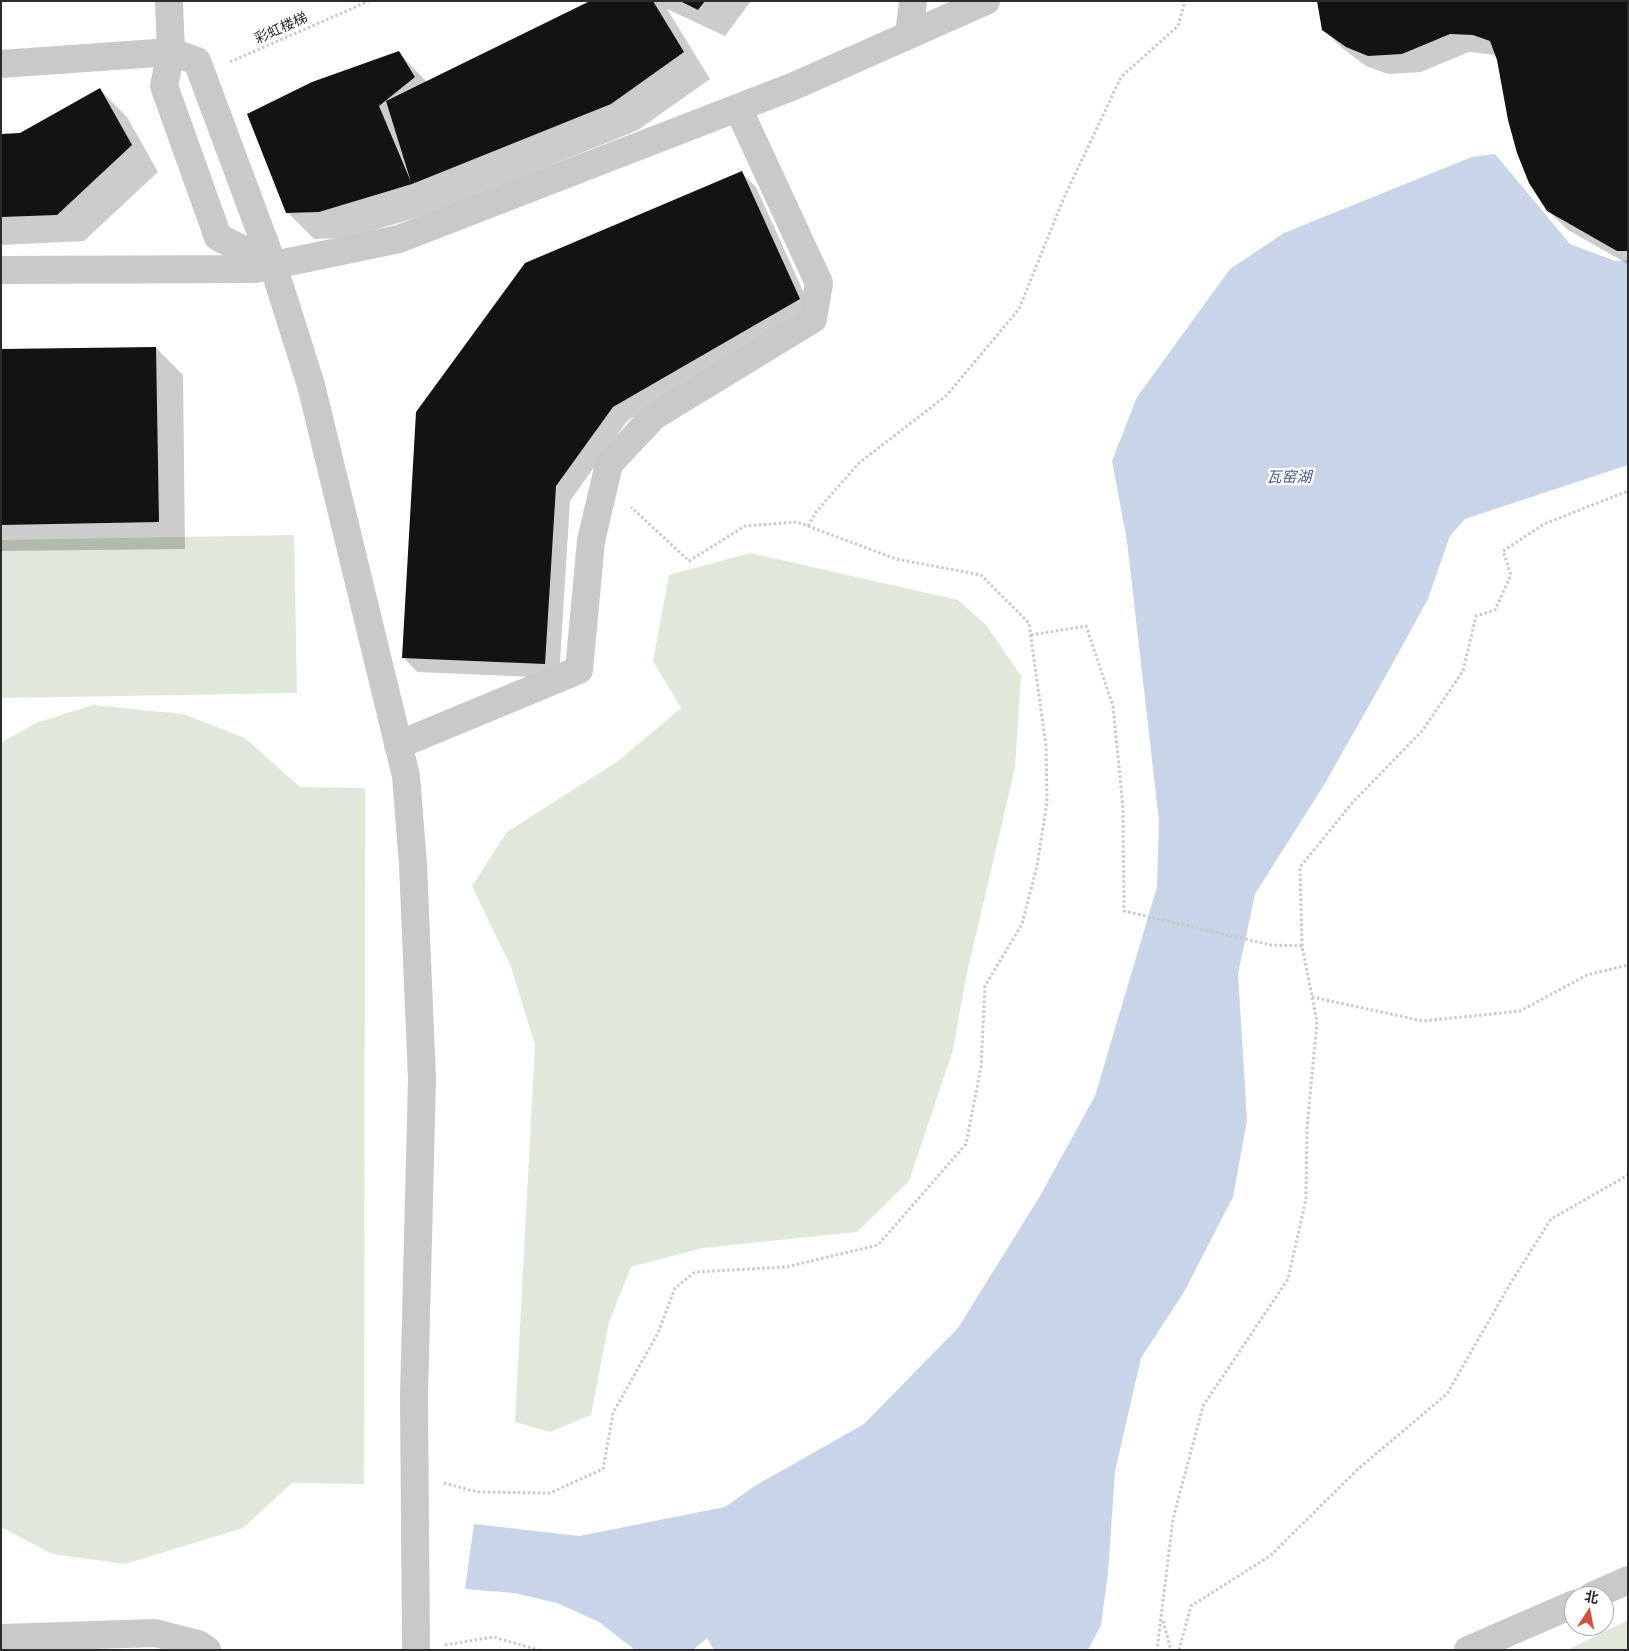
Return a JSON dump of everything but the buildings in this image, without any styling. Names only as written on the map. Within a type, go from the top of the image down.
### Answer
[{"type":"street","points":[[169,1],[171,52],[164,86],[218,237],[273,265]]},
{"type":"street","points":[[909,35],[912,1]]},
{"type":"street","points":[[1,270],[256,269],[399,239],[794,86],[986,1]]},
{"type":"street","points":[[1,64],[171,52],[197,61],[273,265],[311,385],[406,776],[413,864],[422,1079],[414,1396],[414,1474],[426,1648]]},
{"type":"street","points":[[398,746],[579,670],[591,541],[608,464],[654,416],[813,319],[820,283],[738,108]]},
{"type":"street","points":[[1614,1586],[1628,1580]]},
{"type":"street","points":[[1468,1650],[1525,1639],[1564,1611]]},
{"type":"street","points":[[1,1638],[155,1633],[198,1644],[207,1650]]},
{"type":"path","name":"彩虹楼梯","points":[[202,74],[369,1]]},
{"type":"path","points":[[808,526],[816,512],[859,463],[947,395],[1019,308],[1062,200],[1121,77],[1178,26],[1185,1]]},
{"type":"path","points":[[414,1474],[477,1492],[550,1493],[603,1469],[613,1413],[658,1333],[675,1288],[695,1272],[786,1266],[878,1246],[966,1144],[981,1067],[985,986],[1022,924],[1037,866],[1047,802],[1046,746],[1029,623],[981,575],[896,559],[797,522],[745,526],[689,561],[604,482]]},
{"type":"path","points":[[1157,1650],[1173,1519],[1203,1406],[1288,1279],[1306,1199],[1307,1128],[1318,1022],[1302,946],[1300,867],[1353,802],[1422,731],[1463,671],[1476,616],[1496,610],[1511,575],[1503,551],[1544,524],[1628,491]]},
{"type":"path","points":[[1031,635],[1086,626],[1113,706],[1123,808],[1124,911],[1271,944],[1302,946]]},
{"type":"path","points":[[1312,997],[1423,1021],[1520,1011],[1587,975],[1628,965]]},
{"type":"path","points":[[1179,1650],[1191,1606],[1270,1556],[1358,1469],[1447,1394],[1510,1284],[1551,1218],[1628,1175]]},
{"type":"path","points":[[1162,1618],[1171,1650]]},
{"type":"path","points":[[426,1648],[493,1637],[539,1650]]},
{"type":"shaded area","points":[[294,535],[297,693],[1,698],[1,540]]},
{"type":"shaded area","points":[[750,553],[958,600],[986,625],[1021,676],[1015,768],[966,977],[953,1050],[909,1181],[857,1232],[702,1248],[631,1267],[609,1322],[591,1415],[550,1432],[515,1422],[535,1045],[511,967],[472,886],[507,832],[618,761],[681,708],[653,661],[669,575]]},
{"type":"shaded area","points":[[93,705],[183,714],[245,738],[300,787],[365,788],[364,1484],[292,1483],[243,1528],[125,1564],[52,1554],[1,1527],[1,743],[36,723]]},
{"type":"shaded area","points":[[1628,1620],[1628,1650],[1567,1650],[1595,1636],[1614,1636],[1614,1627]]},
{"type":"water","name":"瓦窑湖","points":[[1495,154],[1570,244],[1615,261],[1628,260],[1628,465],[1465,519],[1450,536],[1428,599],[1324,785],[1255,894],[1238,974],[1247,1120],[1233,1197],[1184,1292],[1141,1358],[1115,1471],[1108,1573],[1101,1625],[1088,1650],[714,1650],[707,1638],[693,1650],[635,1650],[599,1622],[557,1603],[514,1593],[465,1589],[474,1524],[579,1536],[725,1507],[753,1487],[864,1424],[958,1328],[1040,1196],[1095,1096],[1157,887],[1159,821],[1127,541],[1112,461],[1137,397],[1230,269],[1284,233],[1472,157]]}]
